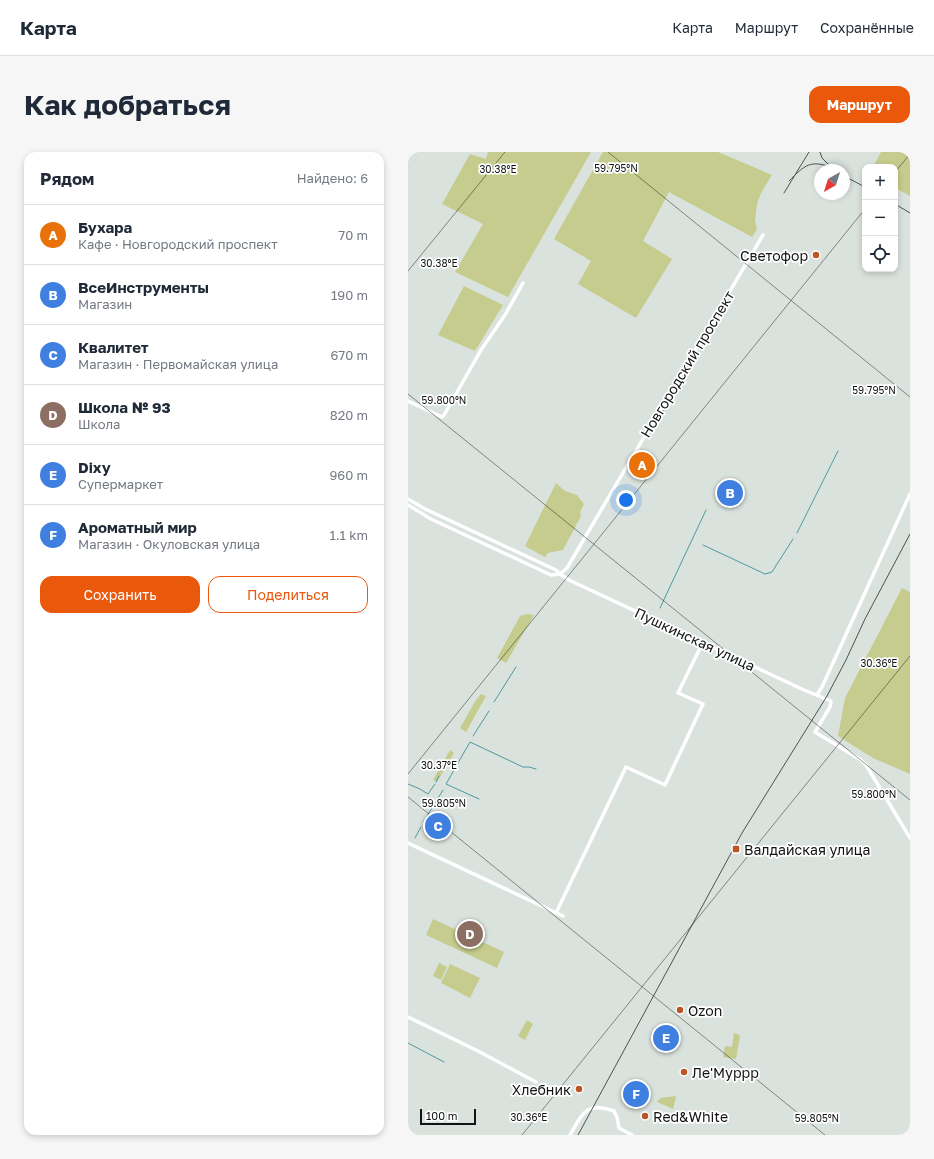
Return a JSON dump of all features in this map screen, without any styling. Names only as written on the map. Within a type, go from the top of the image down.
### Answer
[{"type":"street","name":"Новгородский проспект","points":[[560,574],[567,568],[763,235]]},
{"type":"street","points":[[408,401],[442,417],[444,415],[481,350],[505,315],[523,283]]},
{"type":"street","points":[[816,695],[822,687],[910,494]]},
{"type":"street","name":"Пушкинская улица","points":[[408,499],[425,509],[556,570],[560,574],[702,642],[831,701],[830,707],[815,732],[861,760],[866,765],[910,838]]},
{"type":"street","name":"Пушкинская улица","points":[[408,505],[431,518],[552,575],[560,574]]},
{"type":"street","points":[[556,913],[626,766],[665,785],[703,704],[678,693],[702,642]]},
{"type":"street","points":[[408,843],[563,916]]},
{"type":"street","points":[[408,1017],[476,1050],[536,1082]]},
{"type":"street","points":[[570,1135],[582,1113],[591,1108],[603,1108],[614,1110],[619,1128],[632,1135]]},
{"type":"green space","points":[[488,152],[591,152],[508,297],[455,272],[483,224],[442,204],[470,154],[486,159]]},
{"type":"green space","points":[[603,152],[718,152],[772,175],[761,193],[757,204],[755,220],[757,229],[752,237],[669,192],[643,241],[672,259],[636,318],[578,284],[591,261],[554,239]]},
{"type":"green space","points":[[881,152],[910,152],[910,196],[898,190],[898,164],[875,164]]},
{"type":"green space","points":[[464,286],[503,305],[475,351],[438,335]]},
{"type":"green space","points":[[556,483],[565,491],[577,495],[584,504],[580,512],[581,516],[563,550],[548,553],[545,557],[525,546]]},
{"type":"green space","points":[[902,588],[910,592],[910,774],[873,758],[838,736],[845,698]]},
{"type":"green space","points":[[527,614],[534,615],[506,663],[497,658],[520,616]]},
{"type":"green space","points":[[481,694],[486,696],[466,732],[460,728]]},
{"type":"green space","points":[[450,750],[454,753],[437,782],[433,780]]},
{"type":"green space","points":[[433,919],[504,952],[497,968],[426,935]]},
{"type":"green space","points":[[439,963],[447,967],[441,980],[433,976]]},
{"type":"green space","points":[[450,964],[480,978],[470,998],[441,983]]},
{"type":"green space","points":[[527,1020],[533,1024],[525,1040],[518,1036]]},
{"type":"green space","points":[[734,1033],[740,1035],[736,1059],[723,1057],[725,1046],[732,1047]]},
{"type":"green space","points":[[675,1096],[673,1109],[657,1102],[661,1098]]},
{"type":"waterway","points":[[663,412],[674,394]]},
{"type":"waterway","points":[[656,425],[660,418]]},
{"type":"waterway","points":[[797,533],[838,451]]},
{"type":"waterway","points":[[660,608],[706,510]]},
{"type":"waterway","points":[[703,545],[765,574],[772,572],[793,539]]},
{"type":"waterway","points":[[494,702],[516,667]]},
{"type":"waterway","points":[[473,736],[489,711]]},
{"type":"waterway","points":[[479,799],[446,784],[470,742],[523,767],[536,769]]},
{"type":"waterway","points":[[436,782],[439,776]]},
{"type":"waterway","points":[[408,784],[428,794],[435,784]]},
{"type":"waterway","points":[[424,821],[443,790]]},
{"type":"waterway","points":[[415,838],[421,827]]},
{"type":"waterway","points":[[408,1043],[444,1062]]},
{"type":"tram line","points":[[784,193],[809,152]]},
{"type":"tram line","points":[[820,152],[822,158],[828,164]]},
{"type":"tram line","points":[[789,181],[804,167],[814,164]]},
{"type":"tram line","points":[[850,179],[862,185]]},
{"type":"tram line","points":[[898,206],[910,213]]},
{"type":"tram line","points":[[578,1135],[742,833],[827,696],[865,619],[910,534]]},
{"type":"place","name":"Светофор","points":[[816,255]]},
{"type":"place","name":"Бухара","points":[[642,465]]},
{"type":"place","name":"ВсеИнструменты","points":[[730,493]]},
{"type":"place","name":"Квалитет","points":[[438,826]]},
{"type":"place","name":"Валдайская улица","points":[[736,849]]},
{"type":"place","name":"Школа № 93","points":[[470,934]]},
{"type":"place","name":"Ozon","points":[[680,1010]]},
{"type":"place","name":"Dixy","points":[[666,1038]]},
{"type":"place","name":"Ле'Муррр","points":[[684,1072]]},
{"type":"place","name":"Хлебник","points":[[579,1089]]},
{"type":"place","name":"Ароматный мир","points":[[636,1094]]},
{"type":"place","name":"Red&White","points":[[645,1116]]}]
